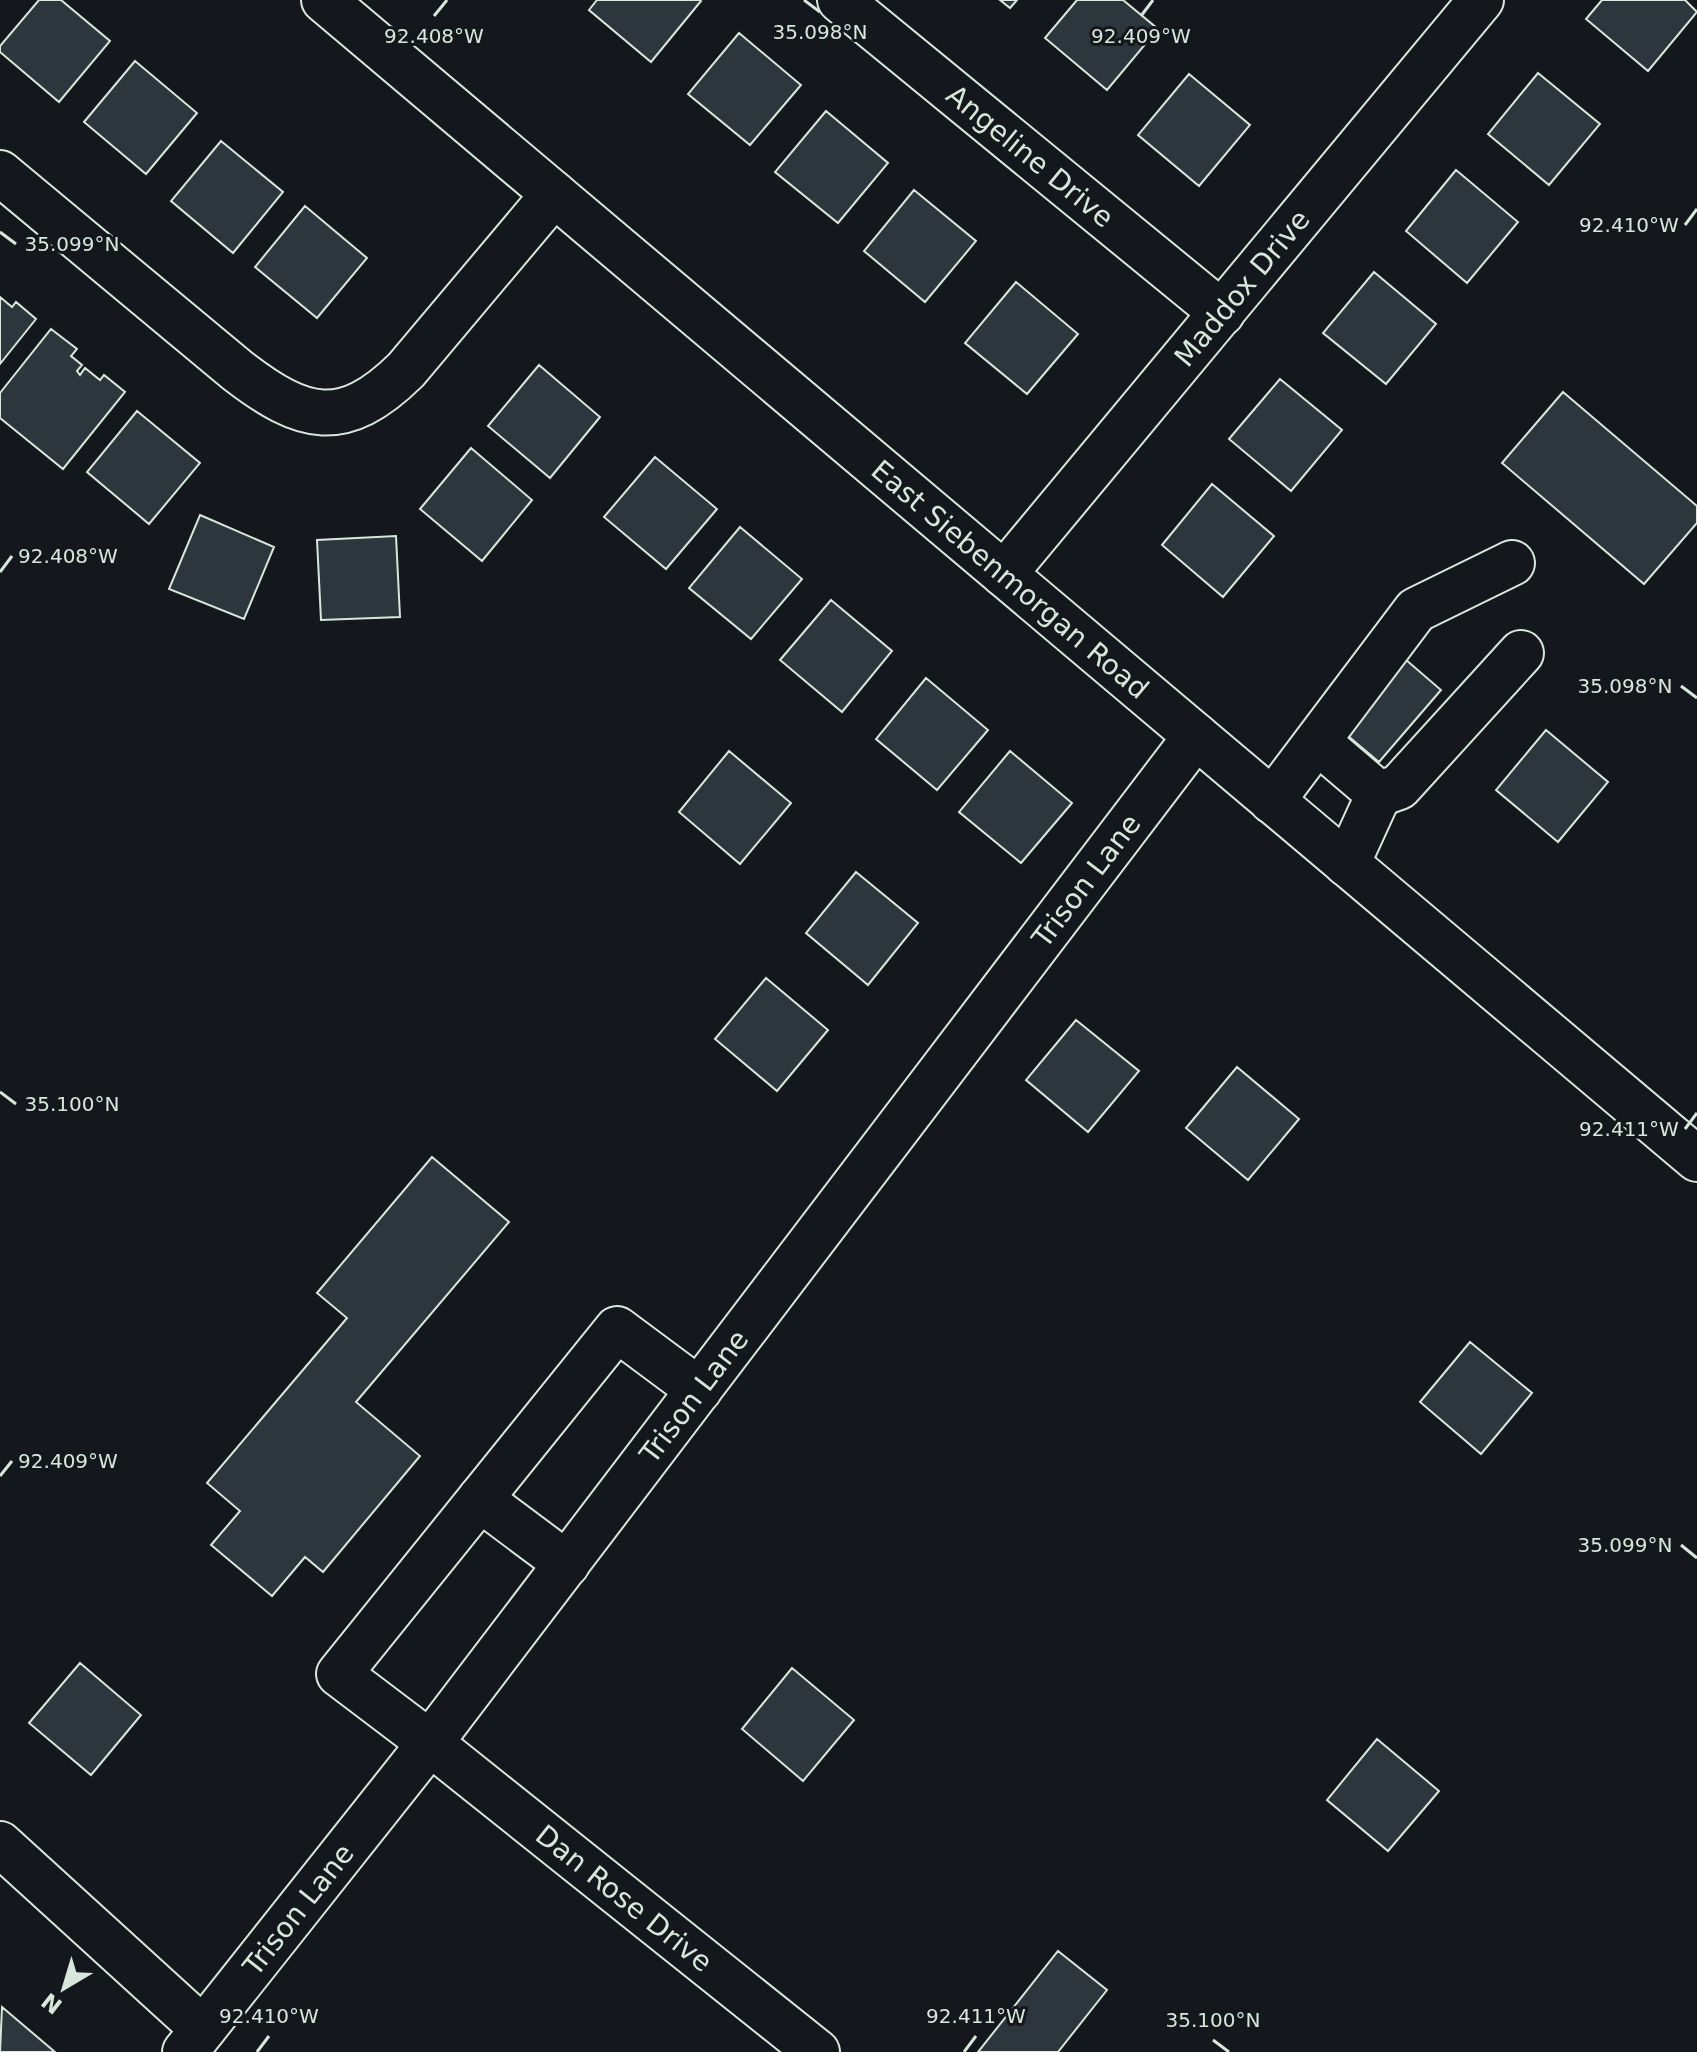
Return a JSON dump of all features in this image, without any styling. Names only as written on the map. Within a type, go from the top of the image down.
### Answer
[{"type":"street","name":"East Siebenmorgan Road","points":[[324,0],[1697,1159]]},
{"type":"street","name":"Angeline Drive","points":[[840,0],[1222,313]]},
{"type":"street","name":"Maddox Drive","points":[[1004,574],[1481,0]]},
{"type":"street","points":[[0,173],[238,371],[271,396],[293,407],[316,413],[339,411],[384,392],[554,194]]},
{"type":"street","points":[[1272,801],[1416,610],[1512,563]]},
{"type":"street","points":[[1347,864],[1379,794],[1399,787],[1521,653]]},
{"type":"street","name":"Trison Lane","points":[[194,2041],[430,1743],[1196,736]]},
{"type":"street","points":[[1318,742],[1379,794]]},
{"type":"street","points":[[567,1564],[480,1499],[617,1329],[699,1390]]},
{"type":"street","name":"Dan Rose Drive","points":[[480,1499],[339,1674],[817,2052]]},
{"type":"street","points":[[0,1844],[194,2041]]},
{"type":"building","points":[[39,0],[61,0],[110,41],[59,102],[0,52],[0,46]]},
{"type":"building","points":[[597,0],[701,1],[651,62],[589,10]]},
{"type":"building","points":[[1000,0],[1017,0],[1010,8]]},
{"type":"building","points":[[1077,0],[1123,0],[1158,29],[1107,90],[1045,38]]},
{"type":"building","points":[[1602,0],[1685,0],[1697,12],[1648,71],[1586,19]]},
{"type":"building","points":[[739,33],[801,85],[750,145],[688,94]]},
{"type":"building","points":[[135,61],[197,113],[146,174],[84,122]]},
{"type":"building","points":[[1538,73],[1600,124],[1549,185],[1488,134]]},
{"type":"building","points":[[1189,74],[1250,125],[1199,186],[1138,135]]},
{"type":"building","points":[[826,111],[888,163],[838,223],[775,172]]},
{"type":"building","points":[[221,141],[283,192],[233,253],[171,201]]},
{"type":"building","points":[[1456,170],[1518,222],[1467,283],[1406,231]]},
{"type":"building","points":[[914,190],[976,241],[925,302],[864,251]]},
{"type":"building","points":[[305,206],[367,258],[317,318],[255,267]]},
{"type":"building","points":[[1374,272],[1436,324],[1386,384],[1323,333]]},
{"type":"building","points":[[1016,282],[1078,334],[1027,394],[965,343]]},
{"type":"building","points":[[0,297],[12,307],[16,302],[36,319],[0,364]]},
{"type":"building","points":[[51,329],[77,349],[71,356],[82,365],[77,371],[80,375],[85,368],[100,380],[104,375],[125,392],[63,469],[0,418],[0,393]]},
{"type":"building","points":[[539,365],[600,417],[550,478],[488,426]]},
{"type":"building","points":[[1280,379],[1342,430],[1291,491],[1229,439]]},
{"type":"building","points":[[1563,392],[1697,506],[1697,523],[1644,584],[1502,463]]},
{"type":"building","points":[[137,411],[200,463],[149,524],[87,472]]},
{"type":"building","points":[[471,448],[532,500],[482,561],[420,509]]},
{"type":"building","points":[[655,457],[717,509],[666,569],[604,517]]},
{"type":"building","points":[[1212,484],[1274,536],[1223,597],[1162,545]]},
{"type":"building","points":[[200,515],[274,547],[244,619],[169,589]]},
{"type":"building","points":[[740,527],[802,579],[751,639],[689,588]]},
{"type":"building","points":[[396,536],[400,617],[321,620],[317,540]]},
{"type":"building","points":[[831,600],[892,651],[842,712],[780,660]]},
{"type":"building","points":[[1398,653],[1441,690],[1379,762],[1335,725]]},
{"type":"building","points":[[926,678],[988,730],[937,790],[876,739]]},
{"type":"building","points":[[1546,730],[1608,782],[1558,842],[1496,790]]},
{"type":"building","points":[[729,751],[791,803],[740,864],[679,812]]},
{"type":"building","points":[[1010,751],[1072,803],[1021,863],[959,812]]},
{"type":"building","points":[[856,872],[918,923],[868,985],[806,933]]},
{"type":"building","points":[[766,978],[828,1030],[777,1091],[715,1039]]},
{"type":"building","points":[[1076,1020],[1139,1071],[1088,1132],[1026,1080]]},
{"type":"building","points":[[1237,1067],[1299,1119],[1248,1180],[1186,1128]]},
{"type":"building","points":[[432,1157],[509,1222],[356,1402],[420,1456],[323,1572],[305,1557],[272,1596],[211,1545],[240,1511],[207,1483],[347,1318],[317,1293]]},
{"type":"building","points":[[1470,1342],[1532,1393],[1481,1454],[1420,1402]]},
{"type":"building","points":[[80,1663],[141,1715],[91,1775],[29,1723]]},
{"type":"building","points":[[792,1668],[854,1720],[803,1781],[742,1729]]},
{"type":"building","points":[[1377,1739],[1439,1791],[1388,1851],[1327,1800]]},
{"type":"building","points":[[1058,1951],[1107,1990],[1058,2052],[978,2052]]},
{"type":"building","points":[[2,2007],[55,2052],[0,2052]]}]
